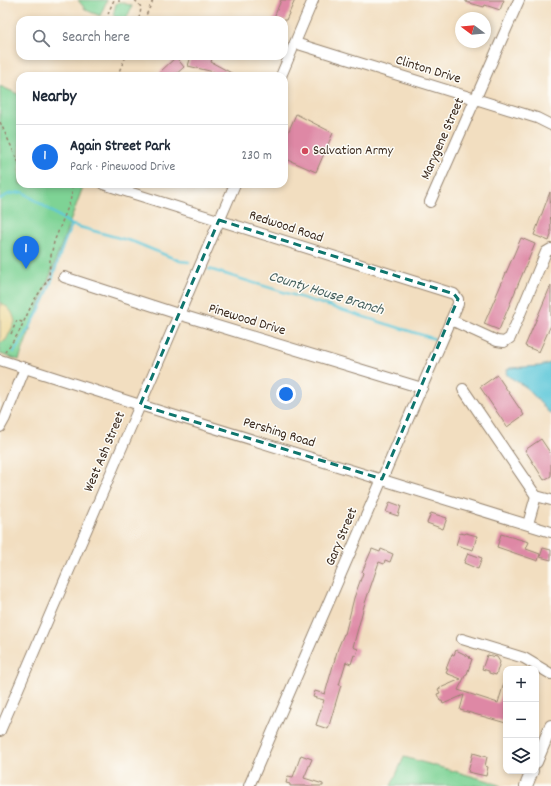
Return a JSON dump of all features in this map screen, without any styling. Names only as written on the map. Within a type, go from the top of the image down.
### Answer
[{"type":"main road","points":[[539,755],[551,726]]},
{"type":"main road","points":[[526,786],[531,774]]},
{"type":"street","points":[[288,60],[314,0]]},
{"type":"street","name":"Marygene Street","points":[[430,202],[519,0]]},
{"type":"street","name":"Clinton Drive","points":[[295,43],[537,118],[551,125]]},
{"type":"street","points":[[283,72],[288,60]]},
{"type":"street","name":"Redwood Road","points":[[116,188],[454,294],[458,299]]},
{"type":"street","name":"West Ash Street","points":[[0,731],[233,188]]},
{"type":"street","points":[[451,320],[497,341],[504,342],[510,338],[546,252],[551,249]]},
{"type":"street","name":"Pinewood Drive","points":[[64,277],[178,314],[422,388]]},
{"type":"street","name":"Gary Street","points":[[250,786],[458,304],[458,299]]},
{"type":"street","name":"Pershing Road","points":[[2,357],[25,368],[140,405],[551,532]]},
{"type":"street","points":[[0,427],[6,418],[25,368]]},
{"type":"street","points":[[463,388],[536,496],[551,500]]},
{"type":"street","points":[[528,524],[536,496]]},
{"type":"street","points":[[462,639],[524,658],[551,674]]},
{"type":"path","points":[[108,16],[114,0]]},
{"type":"path","points":[[134,0],[141,7],[140,16]]},
{"type":"path","points":[[146,16],[153,0]]},
{"type":"path","points":[[119,72],[124,60]]},
{"type":"path","points":[[0,122],[16,157]]},
{"type":"path","points":[[2,357],[18,334],[33,302],[49,278],[50,260],[54,242],[70,202],[72,188]]},
{"type":"path","points":[[10,334],[17,320],[24,323]]},
{"type":"highlighted area","points":[[219,220],[454,294],[458,299],[382,479],[140,405]]},
{"type":"green space","points":[[78,0],[107,0],[100,16],[86,10]]},
{"type":"green space","points":[[119,2],[132,6],[128,16],[113,15],[116,4]]},
{"type":"green space","points":[[0,86],[16,93],[16,188],[83,188],[19,360],[0,354]]},
{"type":"green space","points":[[404,757],[489,781],[501,786],[391,786]]},
{"type":"sand","points":[[0,303],[10,310],[15,322],[6,340],[0,343]]},
{"type":"water","points":[[551,363],[551,415],[526,387],[508,376],[506,373],[510,368],[540,366]]},
{"type":"building","points":[[281,0],[295,0],[288,16],[275,16]]},
{"type":"building","points":[[466,0],[504,0],[500,10],[485,5],[484,7],[466,2]]},
{"type":"building","points":[[173,60],[178,60],[184,67],[178,72],[160,72]]},
{"type":"building","points":[[190,60],[212,60],[211,62],[230,72],[214,72],[188,66]]},
{"type":"building","name":"Salvation Army","points":[[296,114],[333,133],[316,172],[288,160],[288,133]]},
{"type":"building","points":[[550,192],[551,235],[549,241],[534,235]]},
{"type":"building","points":[[521,238],[535,244],[499,330],[484,324]]},
{"type":"building","points":[[551,285],[551,325],[539,352],[525,346]]},
{"type":"building","points":[[497,375],[524,415],[507,427],[480,387]]},
{"type":"building","points":[[541,439],[551,454],[551,476],[544,480],[525,450]]},
{"type":"building","points":[[390,502],[401,506],[398,516],[386,512]]},
{"type":"building","points":[[431,513],[447,518],[443,529],[427,523]]},
{"type":"building","points":[[460,533],[477,536],[473,550],[456,545]]},
{"type":"building","points":[[501,534],[529,542],[526,549],[540,554],[538,561],[497,547]]},
{"type":"building","points":[[543,548],[551,550],[551,560],[540,557]]},
{"type":"building","points":[[372,549],[380,552],[381,549],[393,554],[390,562],[385,560],[384,564],[379,562],[364,606],[353,647],[358,649],[356,656],[354,655],[351,664],[346,662],[328,729],[316,725],[324,700],[313,697],[315,691],[325,694],[338,648],[345,634],[354,598],[363,573],[362,572]]},
{"type":"building","points":[[468,553],[482,558],[478,569],[464,563]]},
{"type":"building","points":[[456,650],[472,659],[467,674],[458,690],[498,703],[503,686],[503,722],[460,710],[464,695],[443,704],[442,701],[440,701],[437,694],[440,693],[438,689],[461,679],[446,673],[448,669],[446,669],[452,654],[454,655]]},
{"type":"building","points":[[487,655],[497,657],[500,662],[496,675],[482,669]]},
{"type":"building","points":[[473,753],[487,757],[485,766],[488,767],[486,776],[468,772]]},
{"type":"building","points":[[301,755],[312,759],[304,778],[323,784],[323,786],[290,786],[290,784],[286,783],[288,776],[293,777]]},
{"type":"waterway","points":[[0,199],[9,194],[23,192],[72,225]]},
{"type":"waterway","name":"County House Branch","points":[[14,352],[32,324],[43,303],[64,242],[72,225],[134,242],[180,261],[189,262]]},
{"type":"waterway","name":"County House Branch","points":[[209,269],[435,339]]},
{"type":"place","name":"Salvation Army","points":[[305,151]]},
{"type":"place","name":"Again Street Park","points":[[26,269]]}]
